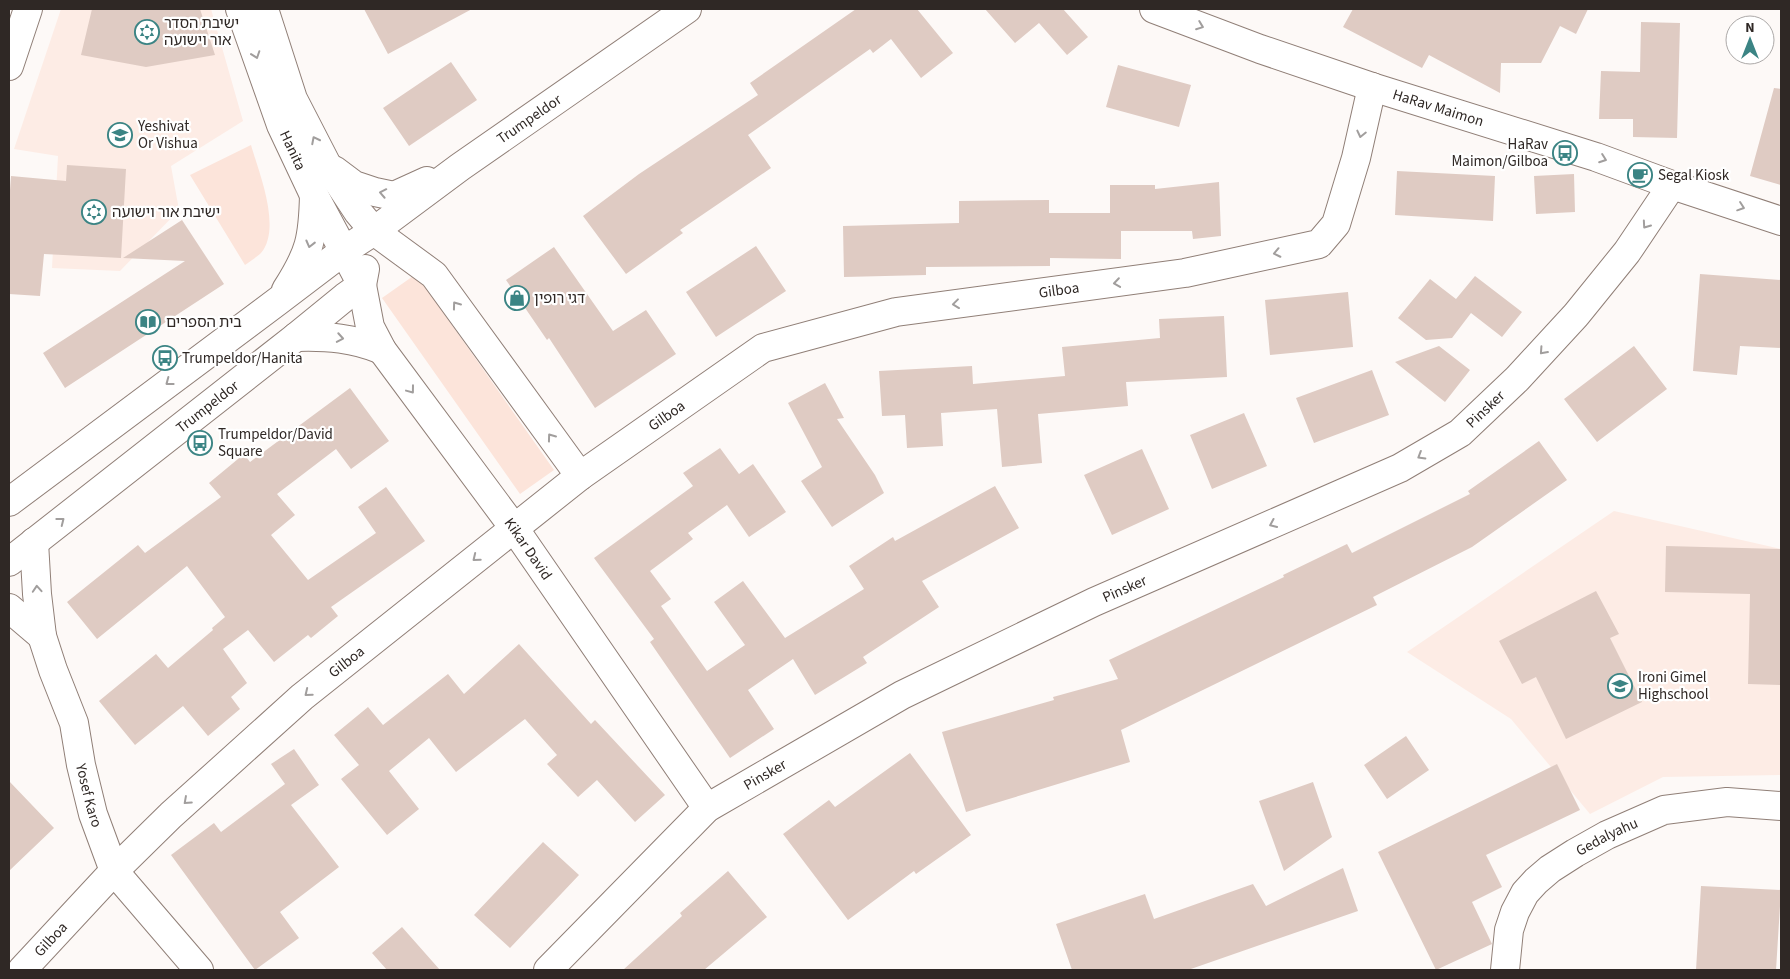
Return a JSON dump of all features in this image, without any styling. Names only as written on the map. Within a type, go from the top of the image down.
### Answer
[{"type":"street","points":[[9,66],[28,9]]},
{"type":"street","name":"Hanita","points":[[240,9],[281,125],[314,195],[362,285]]},
{"type":"street","name":"Hanita","points":[[264,9],[293,99],[327,165],[358,212],[374,232]]},
{"type":"street","name":"Trumpeldor","points":[[9,502],[345,250],[374,232],[460,167],[686,9]]},
{"type":"street","name":"HaRav Maimon","points":[[1154,9],[1260,49],[1372,87],[1596,157],[1781,221]]},
{"type":"street","name":"Gilboa","points":[[22,970],[114,871],[171,816],[302,698],[580,476],[763,348],[896,312],[1185,273],[1319,244],[1336,224],[1356,158],[1372,87]]},
{"type":"street","points":[[327,165],[354,184],[375,192],[394,196],[460,167]]},
{"type":"street","name":"Pinsker","points":[[548,970],[707,808],[902,695],[1094,602],[1400,468],[1460,433],[1517,379],[1576,315],[1627,252],[1672,184]]},
{"type":"street","points":[[278,301],[298,272],[307,253],[311,240],[314,195]]},
{"type":"street","points":[[362,285],[374,232],[434,275],[580,476]]},
{"type":"street","name":"Trumpeldor","points":[[9,562],[362,285]]},
{"type":"street","name":"Kikar David","points":[[362,285],[370,327],[382,350],[514,528],[707,808]]},
{"type":"street","points":[[296,337],[326,336],[359,342],[382,350]]},
{"type":"street","name":"Yosef Karo","points":[[34,542],[42,636],[74,723],[80,765],[93,814],[114,871],[199,970]]},
{"type":"street","points":[[9,608],[42,636]]},
{"type":"street","name":"Gedalyahu","points":[[1505,970],[1509,930],[1515,912],[1525,893],[1536,880],[1575,853],[1607,835],[1664,810],[1727,802],[1781,806]]},
{"type":"shaded area","name":"Yeshivat Or Vishua","points":[[61,9],[211,9],[243,121],[171,166],[179,210],[120,271],[52,268],[58,156],[14,149]]},
{"type":"shaded area","points":[[251,145],[267,200],[269,230],[267,242],[261,253],[245,265],[190,175]]},
{"type":"shaded area","points":[[416,274],[554,470],[520,494],[382,298]]},
{"type":"shaded area","name":"Ironi Gimel Highschool","points":[[1614,511],[1781,549],[1781,775],[1663,777],[1590,814],[1511,719],[1407,652]]},
{"type":"building","name":"ישיבת הסדר אור וישועה","points":[[92,9],[200,9],[215,55],[146,67],[81,55]]},
{"type":"building","points":[[364,9],[472,9],[388,54]]},
{"type":"building","points":[[856,9],[917,9],[953,53],[921,78],[891,39],[873,53],[870,49],[748,135],[771,168],[680,230],[683,233],[626,274],[583,216],[639,174],[758,95],[750,83]]},
{"type":"building","points":[[985,9],[1063,9],[1088,37],[1067,55],[1039,23],[1015,43]]},
{"type":"building","points":[[1353,9],[1588,9],[1576,34],[1560,26],[1541,63],[1501,63],[1500,93],[1429,55],[1422,68],[1343,27]]},
{"type":"building","points":[[1641,22],[1680,23],[1677,138],[1633,137],[1633,119],[1599,119],[1601,71],[1640,72]]},
{"type":"building","points":[[451,62],[477,100],[409,146],[383,108]]},
{"type":"building","points":[[1118,65],[1191,85],[1179,127],[1106,107]]},
{"type":"building","points":[[1774,88],[1781,89],[1781,185],[1750,176]]},
{"type":"building","points":[[67,165],[126,169],[121,258],[44,254],[40,296],[9,294],[9,204],[11,176],[66,181]]},
{"type":"building","points":[[1397,171],[1495,176],[1493,221],[1395,215]]},
{"type":"building","points":[[1574,174],[1575,212],[1536,214],[1534,176]]},
{"type":"building","points":[[1219,182],[1221,236],[1193,239],[1192,231],[1121,231],[1121,259],[1050,258],[1050,266],[926,267],[926,275],[844,277],[843,226],[959,223],[959,201],[1049,200],[1049,213],[1110,213],[1110,185],[1155,185],[1155,189]]},
{"type":"building","points":[[182,220],[224,284],[65,388],[43,353],[185,261],[123,258]]},
{"type":"building","points":[[756,246],[786,291],[716,337],[686,292]]},
{"type":"building","points":[[554,247],[613,331],[646,310],[676,354],[595,408],[549,338],[547,340],[506,280]]},
{"type":"building","points":[[1700,274],[1781,280],[1781,348],[1740,346],[1737,375],[1693,371]]},
{"type":"building","points":[[1475,276],[1522,312],[1502,337],[1471,313],[1452,338],[1426,340],[1398,318],[1430,279],[1456,299]]},
{"type":"building","points":[[1348,292],[1353,347],[1270,355],[1265,300]]},
{"type":"building","points":[[1224,316],[1227,377],[1126,382],[1128,406],[1038,414],[1042,463],[1002,467],[997,409],[941,413],[943,446],[907,448],[905,415],[882,416],[879,371],[972,366],[973,384],[1065,376],[1062,347],[1160,338],[1159,319]]},
{"type":"building","points":[[1439,346],[1470,370],[1445,402],[1395,362]]},
{"type":"building","points":[[1634,346],[1667,389],[1597,442],[1564,399]]},
{"type":"building","points":[[1372,370],[1389,415],[1314,443],[1296,398]]},
{"type":"building","points":[[825,383],[844,418],[837,419],[875,475],[884,493],[832,527],[801,481],[822,467],[788,403]]},
{"type":"building","points":[[350,388],[389,441],[351,469],[336,449],[277,494],[295,515],[271,535],[308,580],[376,533],[358,507],[386,487],[425,541],[331,607],[338,616],[311,638],[308,635],[274,662],[248,630],[223,649],[247,683],[231,697],[240,709],[208,736],[183,706],[135,745],[99,701],[156,654],[168,668],[213,630],[212,628],[225,617],[187,566],[97,639],[67,602],[138,545],[145,553],[221,497],[209,483],[244,454],[250,462]]},
{"type":"building","points":[[1244,413],[1267,466],[1212,489],[1190,435]]},
{"type":"building","points":[[1539,441],[1567,480],[1472,547],[1373,597],[1377,605],[1121,730],[1130,762],[966,812],[942,732],[1054,700],[1053,697],[1118,679],[1109,660],[1284,577],[1283,575],[1347,544],[1352,553],[1470,494],[1468,491]]},
{"type":"building","points":[[720,448],[739,474],[753,464],[786,512],[749,537],[727,505],[688,533],[693,539],[650,571],[671,599],[661,606],[707,671],[745,645],[714,602],[743,581],[785,638],[864,589],[849,566],[893,537],[895,541],[995,486],[1019,528],[922,581],[939,607],[863,657],[867,663],[815,695],[793,659],[748,690],[774,729],[730,758],[650,642],[654,639],[594,558],[693,486],[683,473]]},
{"type":"building","points":[[1142,449],[1169,509],[1112,535],[1084,475]]},
{"type":"building","points":[[1666,546],[1781,549],[1781,685],[1748,684],[1750,594],[1665,592]]},
{"type":"building","points":[[1596,591],[1619,634],[1610,638],[1642,702],[1566,739],[1536,677],[1522,684],[1499,641]]},
{"type":"building","points":[[519,644],[591,724],[595,720],[665,795],[635,822],[597,780],[578,797],[547,764],[557,755],[525,719],[456,772],[429,738],[389,771],[419,809],[387,835],[341,779],[359,765],[334,735],[368,707],[383,725],[448,674],[464,694]]},
{"type":"building","points":[[1406,736],[1429,770],[1387,799],[1364,765]]},
{"type":"building","points":[[294,749],[319,785],[291,805],[339,867],[280,912],[299,938],[255,970],[171,855],[214,823],[221,832],[285,784],[271,764]]},
{"type":"building","points":[[910,753],[971,835],[916,874],[914,871],[848,920],[783,834],[829,800],[835,807]]},
{"type":"building","points":[[1557,764],[1580,810],[1486,855],[1502,887],[1472,902],[1492,944],[1436,970],[1378,852]]},
{"type":"building","points":[[9,781],[54,828],[9,871]]},
{"type":"building","points":[[1313,782],[1332,837],[1284,871],[1259,801]]},
{"type":"building","points":[[543,842],[579,875],[510,948],[474,915]]},
{"type":"building","points":[[1343,868],[1358,911],[1188,970],[1072,970],[1056,924],[1145,894],[1154,919],[1253,884],[1266,906]]},
{"type":"building","points":[[728,871],[767,917],[704,970],[623,970],[682,916],[680,913]]},
{"type":"building","points":[[1701,886],[1781,890],[1776,970],[1696,970]]},
{"type":"building","points":[[402,927],[440,970],[387,970],[372,953]]},
{"type":"place","name":"ישיבת הסדר אור וישועה","points":[[147,32]]},
{"type":"place","name":"Yeshivat Or Vishua","points":[[120,135]]},
{"type":"place","name":"HaRav Maimon/Gilboa","points":[[1565,153]]},
{"type":"place","name":"Segal Kiosk","points":[[1640,175]]},
{"type":"place","name":"ישיבת אור וישועה","points":[[94,212]]},
{"type":"place","name":"דגי רופין","points":[[517,298]]},
{"type":"place","name":"בית הספרים","points":[[148,322]]},
{"type":"place","name":"Trumpeldor/Hanita","points":[[165,358]]},
{"type":"place","name":"Trumpeldor/David Square","points":[[200,443]]},
{"type":"place","name":"Ironi Gimel Highschool","points":[[1620,686]]}]
